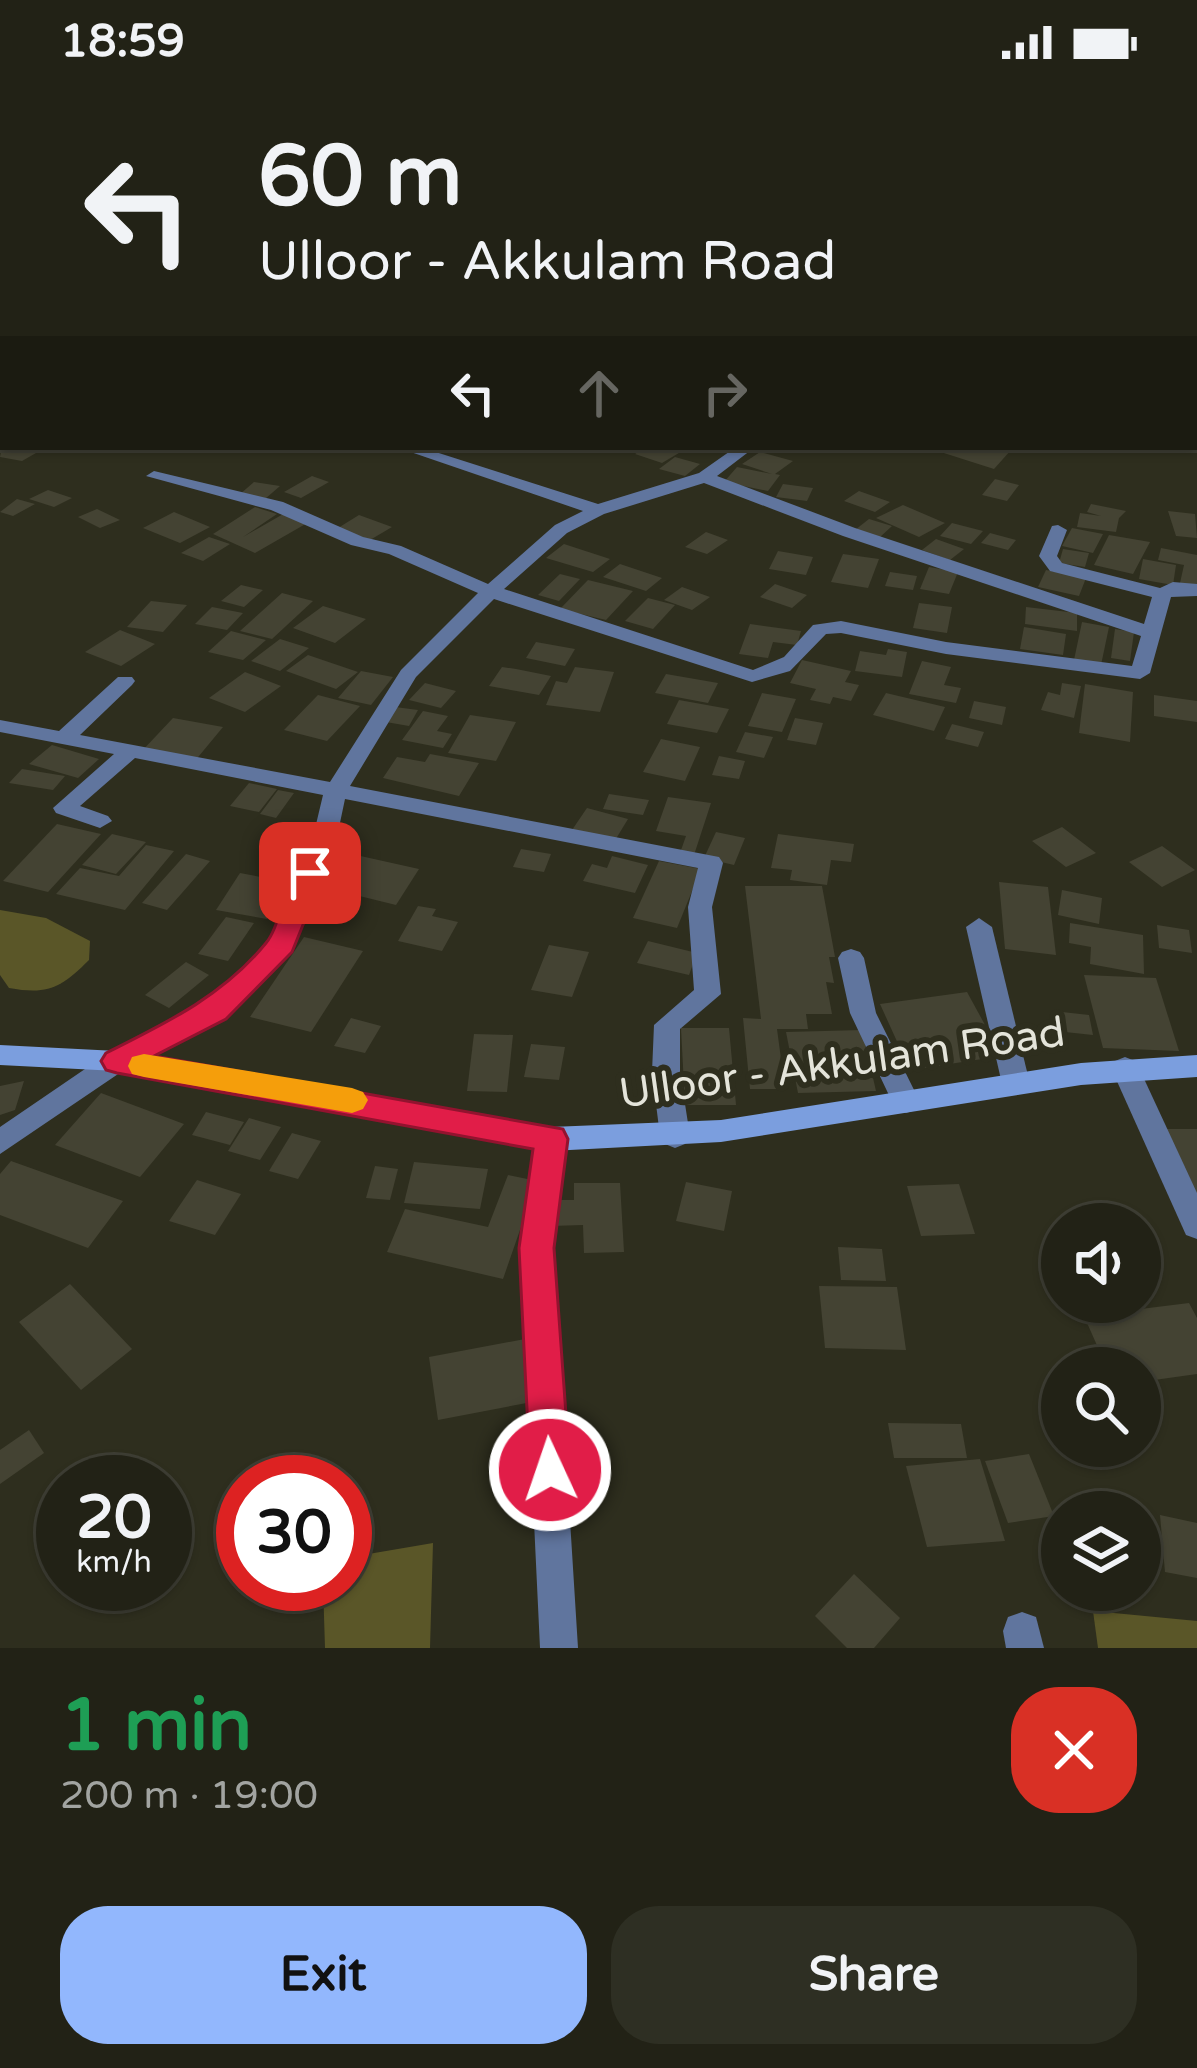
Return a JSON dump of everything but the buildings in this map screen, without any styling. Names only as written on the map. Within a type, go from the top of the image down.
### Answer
[{"type":"main road","name":"Ulloor - Akkulam Road","points":[[0,1055],[117,1061],[551,1139],[674,1136],[1125,1068],[1197,1066]]},
{"type":"street","points":[[413,450],[598,510]]},
{"type":"street","points":[[0,1142],[117,1061],[215,1011],[282,945],[325,837],[335,791],[408,674],[492,590],[561,529],[598,510],[705,477],[743,450]]},
{"type":"street","points":[[154,476],[278,506],[356,541],[394,550],[459,581],[752,676],[774,675],[792,663],[820,629],[841,627],[912,642],[1140,673],[1162,594]]},
{"type":"street","points":[[705,477],[849,532],[1153,632]]},
{"type":"street","points":[[1058,530],[1048,556],[1056,567],[1162,594],[1173,588],[1197,590]]},
{"type":"street","points":[[64,738],[125,681]]},
{"type":"street","points":[[0,726],[711,863],[700,907],[708,994],[668,1025],[666,1072],[674,1136]]},
{"type":"street","points":[[100,820],[64,808],[127,754]]},
{"type":"street","points":[[979,927],[1016,1084]]},
{"type":"street","points":[[851,958],[863,1013],[906,1102]]},
{"type":"street","points":[[1125,1068],[1197,1226]]},
{"type":"street","points":[[551,1139],[537,1248],[559,1648]]},
{"type":"shaded area","points":[[0,910],[46,918],[90,941],[89,960],[53,987],[9,988],[0,975]]},
{"type":"shaded area","points":[[433,1543],[430,1648],[325,1648],[324,1611],[372,1611],[372,1553]]},
{"type":"shaded area","points":[[1093,1611],[1197,1621],[1197,1648],[1098,1648]]},
{"type":"slow traffic","points":[[144,1066],[352,1100]]},
{"type":"route","points":[[310,873],[282,945],[215,1011],[117,1061],[551,1139],[537,1248],[550,1470]]}]
